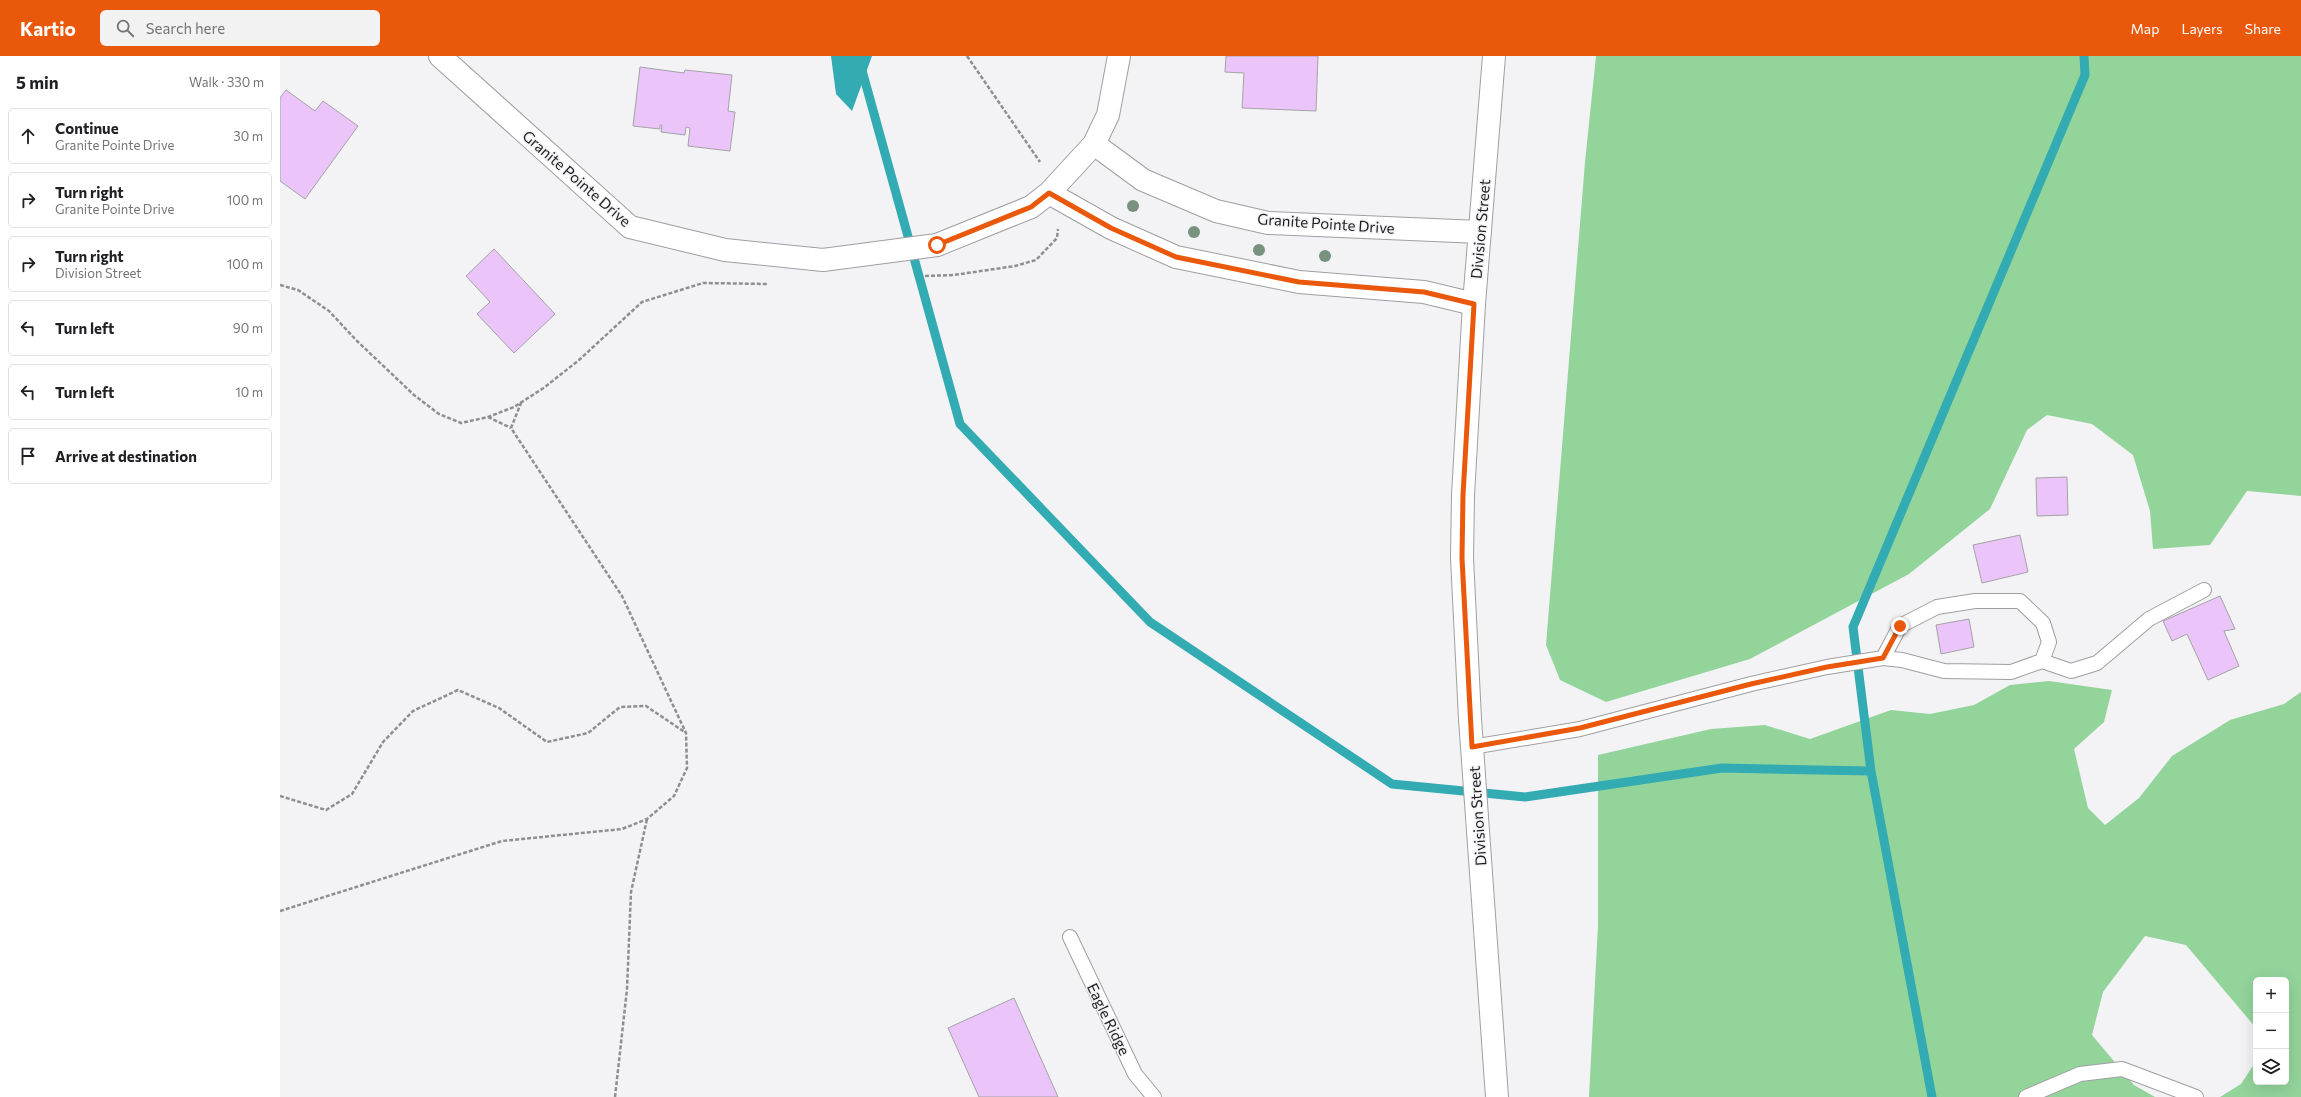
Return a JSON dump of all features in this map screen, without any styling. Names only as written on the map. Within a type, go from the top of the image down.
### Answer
[{"type":"street","name":"Granite Pointe Drive","points":[[440,56],[630,227],[725,250],[823,260],[937,245],[1031,207],[1049,193],[1094,144],[1108,115],[1119,56]]},
{"type":"street","name":"Division Street","points":[[1494,56],[1474,304],[1463,495],[1462,558],[1472,747],[1497,1097]]},
{"type":"street","name":"Granite Pointe Drive","points":[[1094,144],[1143,180],[1216,211],[1268,223],[1480,232]]},
{"type":"street","points":[[1049,193],[1111,228],[1176,257],[1299,282],[1424,292],[1474,304]]},
{"type":"lane","points":[[1472,747],[1580,728],[1751,684],[1827,667],[1883,658],[1902,660],[1944,671],[2010,672],[2042,661],[2071,671],[2097,663],[2149,619],[2204,590]]},
{"type":"lane","points":[[1883,658],[1900,626],[1937,607],[1975,601],[2020,601],[2043,623],[2049,642],[2042,661]]},
{"type":"lane","name":"Eagle Ridge","points":[[1070,937],[1135,1074],[1154,1097]]},
{"type":"lane","points":[[2026,1097],[2080,1074],[2122,1068],[2196,1097]]},
{"type":"path","points":[[919,277],[954,275],[1015,266],[1036,260],[1057,238],[1059,217],[1049,193],[1039,158],[1002,109],[967,56]]},
{"type":"path","points":[[280,285],[298,290],[329,311],[357,342],[414,394],[440,414],[461,423],[488,417],[521,403],[579,360],[642,302],[703,283],[774,284]]},
{"type":"path","points":[[510,428],[521,403]]},
{"type":"path","points":[[280,911],[502,841],[622,829],[647,818],[674,796],[687,768],[686,733],[622,596],[510,428],[488,417]]},
{"type":"path","points":[[280,796],[326,810],[352,794],[383,742],[413,711],[458,690],[499,708],[548,742],[588,732],[620,707],[646,706],[686,733]]},
{"type":"path","points":[[615,1097],[627,989],[631,892],[647,818]]},
{"type":"green space","points":[[1596,56],[2301,56],[2301,496],[2247,491],[2210,545],[2153,549],[2150,511],[2133,455],[2092,424],[2047,415],[2027,430],[1990,509],[1909,574],[1750,659],[1606,702],[1560,680],[1546,645],[1585,162]]},
{"type":"green space","points":[[2049,681],[2112,690],[2104,722],[2074,749],[2088,808],[2105,825],[2139,798],[2172,756],[2230,720],[2284,704],[2301,692],[2301,1097],[2220,1097],[2241,1084],[2253,1066],[2253,1085],[2289,1085],[2289,977],[2253,977],[2253,1024],[2186,945],[2145,936],[2103,992],[2092,1035],[2134,1085],[2155,1097],[1589,1097],[1598,925],[1598,755],[1711,729],[1765,725],[1810,739],[1891,710],[1930,714],[1974,705],[2010,685]]},
{"type":"water","points":[[831,56],[872,56],[852,111],[836,94]]},
{"type":"building","points":[[1226,56],[1318,56],[1316,111],[1242,108],[1244,73],[1225,72]]},
{"type":"building","points":[[640,67],[684,73],[685,70],[732,75],[728,111],[735,112],[730,151],[688,146],[690,128],[686,127],[685,135],[661,132],[662,125],[660,125],[660,129],[633,126]]},
{"type":"building","points":[[286,90],[315,111],[323,101],[358,126],[305,199],[280,181],[280,98]]},
{"type":"building","points":[[494,249],[555,314],[514,353],[477,314],[490,302],[466,276]]},
{"type":"building","points":[[2067,477],[2068,515],[2037,516],[2036,478]]},
{"type":"building","points":[[2020,535],[2028,572],[1982,583],[1973,545]]},
{"type":"building","points":[[2220,596],[2235,629],[2224,631],[2239,666],[2208,680],[2187,634],[2172,641],[2163,621]]},
{"type":"building","points":[[1969,619],[1974,647],[1941,654],[1936,625]]},
{"type":"building","points":[[1014,998],[1058,1097],[979,1097],[948,1028]]},
{"type":"waterway","points":[[858,56],[960,424],[1150,622],[1392,784],[1525,797],[1722,768],[1871,771]]},
{"type":"waterway","points":[[1932,1097],[1871,771],[1853,627],[2085,75],[2084,56]]},
{"type":"route","points":[[937,245],[1031,207],[1049,193],[1111,228],[1176,257],[1299,282],[1424,292],[1474,304],[1463,495],[1462,558],[1472,747],[1580,728],[1751,684],[1827,667],[1883,658],[1900,626]]}]
